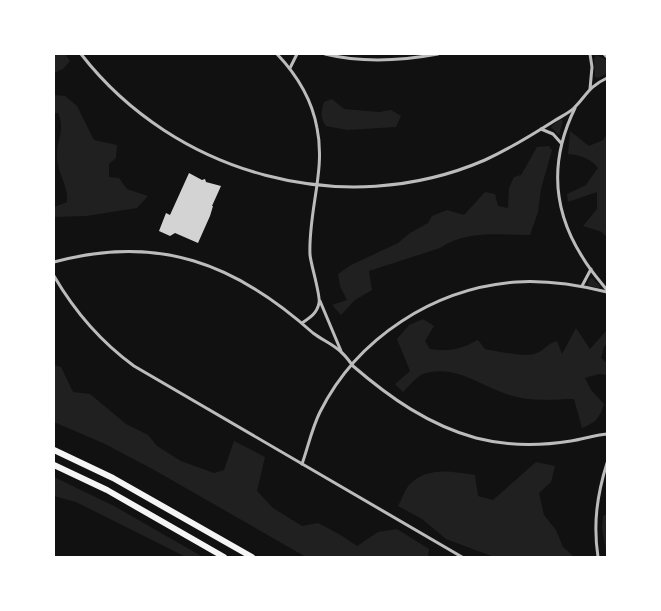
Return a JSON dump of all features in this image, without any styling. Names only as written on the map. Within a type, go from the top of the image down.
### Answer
[{"type":"highway","points":[[54,450],[113,478],[252,557]]},
{"type":"highway","points":[[54,465],[107,490],[224,557]]},
{"type":"street","points":[[81,54],[98,75],[132,107],[154,124],[186,144],[209,156],[253,172],[288,181],[316,185],[351,187],[378,186],[406,183],[446,174],[486,160],[575,108]]},
{"type":"street","points":[[277,54],[290,68],[307,98],[317,128],[320,156],[310,228],[310,255],[313,277],[320,301],[341,351],[352,364],[385,392],[417,414],[452,431],[477,438],[513,444],[540,445],[573,441],[607,434]]},
{"type":"street","points":[[290,68],[297,54]]},
{"type":"street","points":[[325,54],[375,60],[404,59],[438,54]]},
{"type":"street","points":[[590,54],[592,67],[590,89]]},
{"type":"street","points":[[604,54],[607,57]]},
{"type":"street","points":[[607,78],[590,89],[575,108],[565,128],[560,143],[558,185],[562,213],[574,244],[607,291]]},
{"type":"street","points":[[541,129],[553,134],[560,143]]},
{"type":"street","points":[[54,262],[96,254],[137,252],[166,254],[186,258],[211,266],[244,282],[271,299],[321,340],[341,351]]},
{"type":"street","points":[[582,286],[591,269]]},
{"type":"street","points":[[54,276],[71,304],[87,324],[121,356],[152,378],[462,557]]},
{"type":"street","points":[[302,464],[319,413],[352,364],[369,347],[401,321],[431,304],[453,295],[496,284],[516,282],[553,283],[582,286],[607,291]]},
{"type":"street","points":[[302,323],[313,316],[320,301]]},
{"type":"street","points":[[598,557],[595,528],[596,507],[607,463]]},
{"type":"shaded area","points":[[54,54],[65,54],[70,61],[63,69],[54,73]]},
{"type":"shaded area","points":[[596,55],[607,60],[607,74],[598,78],[595,77],[594,59]]},
{"type":"shaded area","points":[[54,95],[65,96],[77,106],[94,140],[117,145],[116,158],[109,164],[109,177],[119,178],[127,189],[148,196],[137,208],[86,216],[54,217],[54,207],[67,202],[67,196],[57,157],[61,125],[58,113],[54,113]]},
{"type":"shaded area","points":[[332,99],[344,109],[379,112],[391,110],[401,116],[396,127],[347,130],[326,126],[322,117],[322,108],[324,102]]},
{"type":"shaded area","points":[[560,119],[563,121],[559,135],[551,127]]},
{"type":"shaded area","points":[[570,131],[589,146],[603,140],[607,134],[607,238],[602,232],[583,226],[597,209],[597,192],[568,202],[567,194],[586,185],[598,168],[585,158],[568,154]]},
{"type":"shaded area","points":[[549,146],[552,150],[541,189],[538,212],[530,235],[495,234],[461,238],[440,248],[369,271],[372,290],[355,300],[341,315],[332,305],[347,300],[340,286],[338,274],[351,265],[398,243],[410,233],[428,223],[432,216],[447,210],[464,215],[485,192],[495,194],[498,206],[508,208],[509,188],[514,177],[521,175],[537,147]]},
{"type":"shaded area","points":[[590,278],[600,286],[599,288],[587,285]]},
{"type":"shaded area","points":[[423,319],[434,326],[425,341],[430,349],[455,349],[466,346],[478,340],[485,349],[520,355],[534,354],[557,341],[562,354],[576,328],[590,349],[607,330],[607,343],[604,347],[601,358],[607,363],[607,375],[599,374],[585,378],[591,390],[604,404],[601,413],[594,422],[582,428],[574,399],[535,400],[520,398],[458,374],[447,372],[435,371],[420,375],[403,392],[395,384],[410,371],[397,339],[409,325]]},
{"type":"shaded area","points":[[54,365],[61,367],[73,392],[90,394],[126,424],[148,435],[157,446],[181,461],[214,473],[224,470],[234,441],[265,457],[257,491],[273,508],[302,526],[318,523],[357,546],[378,532],[397,529],[429,549],[428,557],[306,557],[156,471],[105,444],[54,422]]},
{"type":"shaded area","points":[[536,462],[555,466],[551,482],[539,493],[544,515],[556,530],[563,547],[574,557],[494,557],[446,539],[422,519],[398,506],[410,484],[417,478],[433,472],[475,475],[478,496],[493,500]]},
{"type":"shaded area","points":[[54,477],[114,506],[203,557],[186,557],[76,502],[54,496]]},
{"type":"shaded area","points":[[607,514],[607,557],[602,528],[603,516]]},
{"type":"building","points":[[189,173],[202,180],[205,179],[206,182],[221,186],[198,243],[175,233],[170,236],[159,231],[166,213],[170,215]]}]
